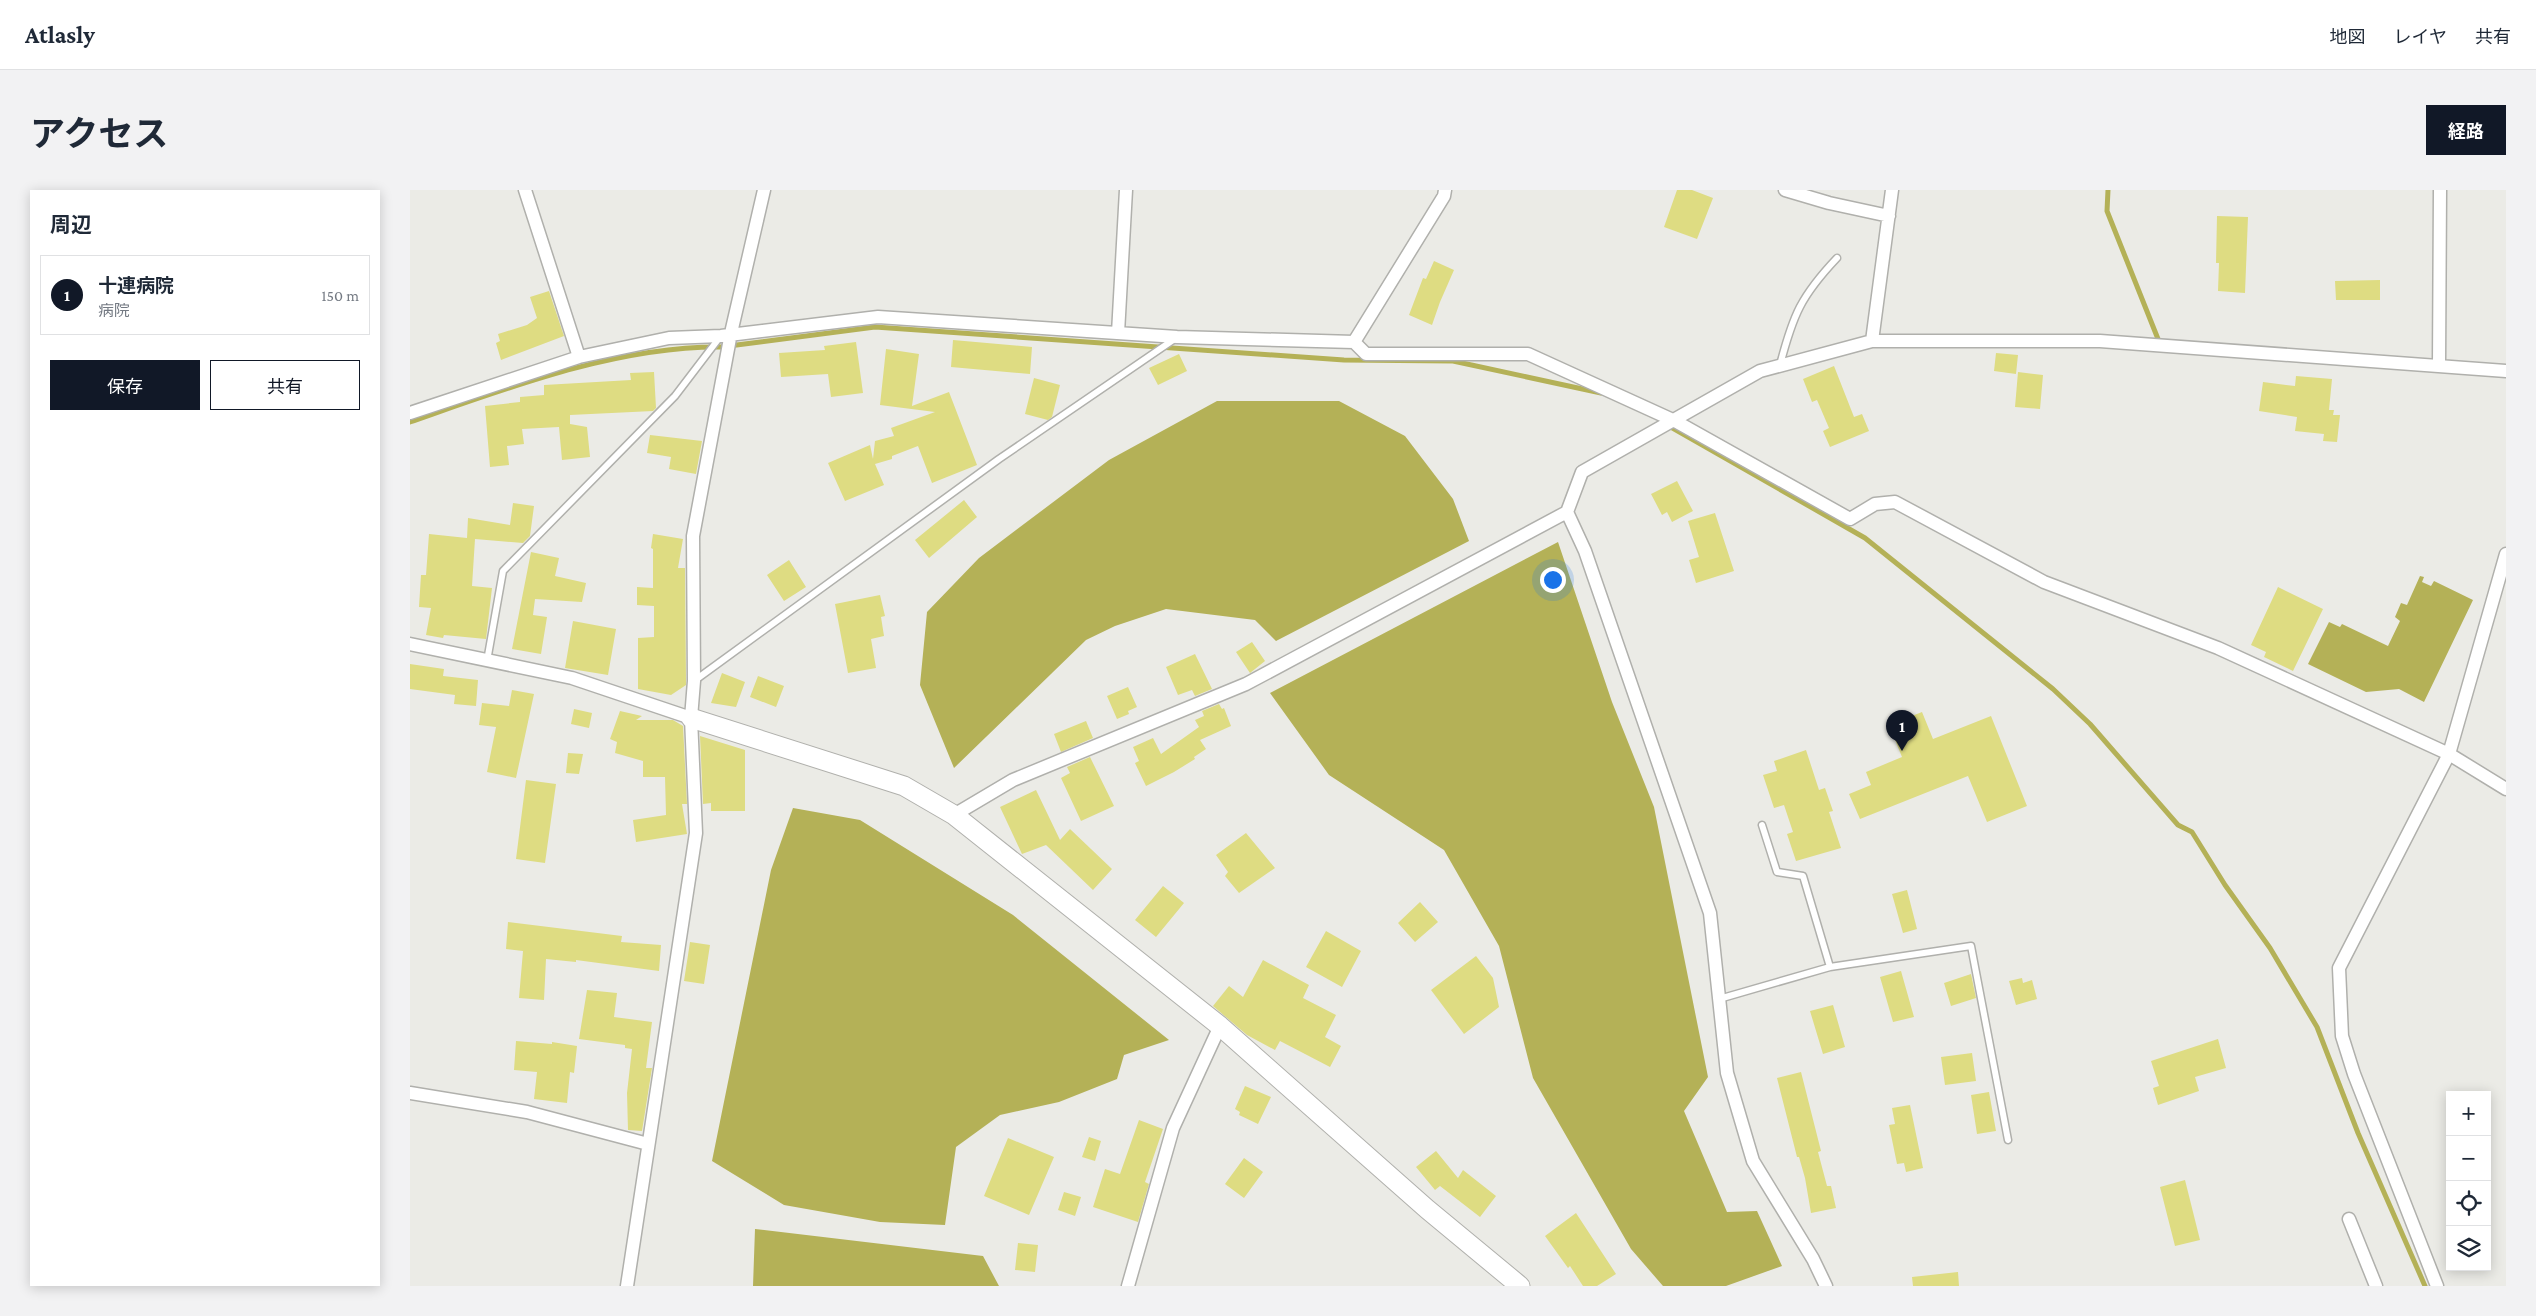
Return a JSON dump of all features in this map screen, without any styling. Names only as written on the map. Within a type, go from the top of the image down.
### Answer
[{"type":"street","points":[[525,190],[579,357]]},
{"type":"street","points":[[627,1286],[696,833],[691,718],[694,681],[693,536],[726,335],[764,190]]},
{"type":"street","points":[[1118,333],[1126,190]]},
{"type":"street","points":[[1354,342],[1446,190]]},
{"type":"street","points":[[1785,190],[1829,204],[1889,216]]},
{"type":"street","points":[[1872,342],[1892,190]]},
{"type":"street","points":[[2439,365],[2440,190]]},
{"type":"street","points":[[410,413],[579,357],[670,338],[726,335],[878,317],[1177,337],[1354,342],[1366,354],[1528,354],[1675,421],[1850,519],[1876,504],[1895,502],[2044,582],[2218,648],[2450,754],[2506,788]]},
{"type":"street","points":[[954,816],[1013,780],[1246,684],[1566,512],[1582,472],[1675,421],[1760,371],[1872,342],[2100,341],[2439,365],[2506,372]]},
{"type":"street","points":[[1566,512],[1586,551],[1710,913],[1727,1072],[1753,1162],[1813,1259],[1826,1286]]},
{"type":"street","points":[[2438,1286],[2348,1056],[2342,1036],[2339,968],[2450,754],[2506,554]]},
{"type":"street","points":[[410,644],[572,678],[904,786],[954,816],[1220,1026],[1427,1209],[1520,1286]]},
{"type":"street","points":[[1128,1286],[1173,1128],[1220,1026]]},
{"type":"street","points":[[410,1093],[527,1112],[648,1144]]},
{"type":"street","points":[[2350,1219],[2376,1286]]},
{"type":"lane","points":[[1780,366],[1796,310],[1814,282],[1837,258]]},
{"type":"lane","points":[[487,661],[503,571],[675,396],[726,335]]},
{"type":"lane","points":[[694,681],[999,459],[1177,337]]},
{"type":"lane","points":[[1762,825],[1777,872],[1803,876],[1830,968]]},
{"type":"lane","points":[[1719,999],[1830,968],[1971,946],[2008,1140]]},
{"type":"shaded area","points":[[1217,401],[1339,401],[1405,436],[1453,499],[1469,541],[1276,641],[1255,620],[1166,609],[1115,626],[1086,640],[954,768],[920,685],[927,612],[979,558],[1109,460]]},
{"type":"shaded area","points":[[1558,542],[1612,702],[1654,807],[1708,1077],[1684,1111],[1727,1212],[1757,1211],[1782,1266],[1726,1286],[1663,1286],[1631,1249],[1533,1078],[1499,946],[1444,850],[1329,775],[1270,693]]},
{"type":"shaded area","points":[[2420,576],[2424,577],[2422,582],[2431,586],[2434,581],[2473,600],[2424,702],[2399,689],[2366,692],[2308,664],[2329,622],[2340,627],[2342,624],[2388,646],[2400,621],[2395,617],[2401,603],[2407,605]]},
{"type":"shaded area","points":[[793,808],[860,820],[1013,915],[1169,1040],[1124,1055],[1117,1079],[1059,1102],[1000,1115],[956,1147],[945,1225],[880,1222],[784,1205],[712,1161],[771,870]]},
{"type":"shaded area","points":[[755,1229],[983,1256],[999,1286],[753,1286]]},
{"type":"building","points":[[1677,190],[1692,190],[1713,198],[1697,239],[1664,227]]},
{"type":"building","points":[[2217,216],[2248,217],[2245,293],[2218,291],[2219,263],[2216,263]]},
{"type":"building","points":[[1434,261],[1454,270],[1432,325],[1409,315],[1423,278],[1426,279]]},
{"type":"building","points":[[2380,280],[2380,300],[2336,300],[2335,281]]},
{"type":"building","points":[[549,291],[564,336],[501,360],[496,343],[500,341],[498,334],[527,325],[537,318],[530,297]]},
{"type":"building","points":[[953,340],[1032,347],[1030,374],[951,367]]},
{"type":"building","points":[[856,342],[863,393],[831,397],[828,374],[781,377],[779,353],[825,350],[824,346]]},
{"type":"building","points":[[886,349],[919,354],[912,406],[949,392],[977,465],[932,483],[918,446],[892,456],[892,459],[875,464],[884,485],[845,501],[828,463],[870,445],[873,459],[875,441],[894,436],[891,428],[935,412],[880,405]]},
{"type":"building","points":[[1996,353],[2018,355],[2016,374],[1994,371]]},
{"type":"building","points":[[1179,354],[1187,371],[1158,385],[1149,368]]},
{"type":"building","points":[[1834,366],[1854,417],[1862,414],[1869,431],[1830,447],[1823,431],[1829,428],[1817,400],[1812,402],[1803,379]]},
{"type":"building","points":[[654,372],[656,408],[653,411],[570,415],[570,424],[587,427],[590,457],[562,460],[559,427],[522,429],[524,444],[507,446],[509,465],[490,467],[485,406],[520,402],[520,397],[544,395],[544,385],[631,380],[630,373]]},
{"type":"building","points":[[2018,372],[2043,375],[2040,409],[2015,407]]},
{"type":"building","points":[[2296,376],[2332,379],[2329,410],[2334,410],[2333,415],[2340,415],[2337,442],[2323,441],[2324,434],[2295,431],[2297,417],[2259,411],[2263,382],[2295,386]]},
{"type":"building","points":[[1034,378],[1060,385],[1052,417],[1048,420],[1025,414]]},
{"type":"building","points":[[650,435],[702,441],[696,474],[669,469],[671,457],[647,453]]},
{"type":"building","points":[[1677,481],[1693,511],[1672,522],[1667,512],[1662,515],[1651,494]]},
{"type":"building","points":[[964,500],[977,517],[929,558],[915,540]]},
{"type":"building","points":[[513,503],[534,506],[530,536],[523,543],[475,539],[472,586],[492,588],[486,639],[444,635],[443,638],[426,635],[431,608],[419,607],[421,575],[426,575],[429,534],[467,538],[468,518],[510,525]]},
{"type":"building","points":[[1715,513],[1734,571],[1696,583],[1689,560],[1699,557],[1688,521]]},
{"type":"building","points":[[653,534],[683,539],[678,568],[685,568],[686,685],[671,695],[638,689],[638,638],[654,637],[654,606],[637,605],[637,587],[653,588],[653,549],[651,548]]},
{"type":"building","points":[[531,552],[559,558],[555,576],[586,583],[582,602],[535,599],[533,615],[547,617],[541,654],[512,649]]},
{"type":"building","points":[[789,560],[806,587],[784,601],[767,575]]},
{"type":"building","points":[[2278,587],[2323,609],[2293,671],[2264,657],[2266,652],[2251,645]]},
{"type":"building","points":[[880,595],[885,616],[881,617],[884,636],[871,639],[876,668],[848,673],[835,604]]},
{"type":"building","points":[[573,621],[616,629],[608,675],[565,668]]},
{"type":"building","points":[[1252,642],[1265,661],[1250,673],[1236,652]]},
{"type":"building","points":[[1195,654],[1212,689],[1195,696],[1192,690],[1178,695],[1166,667]]},
{"type":"building","points":[[410,664],[444,669],[443,676],[478,680],[476,706],[454,704],[455,695],[410,689]]},
{"type":"building","points":[[722,673],[745,682],[736,707],[711,703]]},
{"type":"building","points":[[758,676],[784,686],[776,707],[750,697]]},
{"type":"building","points":[[1128,687],[1137,707],[1128,711],[1129,714],[1117,719],[1107,696]]},
{"type":"building","points":[[512,690],[534,694],[516,778],[487,772],[496,727],[479,725],[482,703],[509,706]]},
{"type":"building","points":[[1219,704],[1222,709],[1224,708],[1231,726],[1200,740],[1206,749],[1194,757],[1195,759],[1146,786],[1135,763],[1139,761],[1133,747],[1153,738],[1161,754],[1199,727],[1195,720],[1204,716],[1202,711]]},
{"type":"building","points":[[574,709],[592,713],[589,728],[571,724]]},
{"type":"building","points":[[620,711],[642,716],[636,720],[673,720],[683,726],[687,804],[682,804],[687,834],[636,842],[633,820],[666,815],[665,777],[643,777],[643,761],[615,753],[617,742],[610,739]]},
{"type":"building","points":[[1922,712],[1933,739],[1991,716],[2027,806],[1987,822],[1968,776],[1860,819],[1849,794],[1871,785],[1866,772],[1902,757],[1889,725]]},
{"type":"building","points":[[1086,721],[1093,738],[1061,752],[1054,734]]},
{"type":"building","points":[[700,736],[745,750],[745,811],[711,811],[711,803],[703,804]]},
{"type":"building","points":[[1806,750],[1819,790],[1825,788],[1833,811],[1829,812],[1841,848],[1796,861],[1787,834],[1793,832],[1784,805],[1774,808],[1763,775],[1777,771],[1774,761]]},
{"type":"building","points":[[568,753],[583,754],[579,774],[566,773]]},
{"type":"building","points":[[1090,757],[1114,806],[1081,821],[1061,778],[1070,773],[1067,767]]},
{"type":"building","points":[[526,780],[556,784],[545,863],[516,859]]},
{"type":"building","points":[[1036,790],[1060,840],[1070,829],[1112,869],[1093,890],[1046,845],[1022,854],[1000,807]]},
{"type":"building","points":[[1246,833],[1275,868],[1239,893],[1225,876],[1228,872],[1216,855]]},
{"type":"building","points":[[1163,886],[1184,903],[1156,937],[1135,920]]},
{"type":"building","points":[[1907,890],[1917,929],[1903,933],[1892,894]]},
{"type":"building","points":[[1420,902],[1438,922],[1415,942],[1398,923]]},
{"type":"building","points":[[508,922],[622,936],[621,942],[661,945],[659,971],[576,960],[576,962],[546,959],[544,1000],[519,998],[523,951],[506,949]]},
{"type":"building","points":[[1326,931],[1361,951],[1342,987],[1306,967]]},
{"type":"building","points":[[690,942],[710,945],[704,984],[684,981]]},
{"type":"building","points":[[1476,956],[1493,978],[1499,1007],[1464,1034],[1431,990]]},
{"type":"building","points":[[1263,960],[1309,985],[1303,998],[1336,1015],[1325,1037],[1341,1046],[1330,1067],[1280,1041],[1275,1050],[1247,1035],[1213,1006],[1229,986],[1243,997]]},
{"type":"building","points":[[1901,971],[1914,1017],[1893,1022],[1880,977]]},
{"type":"building","points":[[1971,974],[1976,998],[1951,1006],[1944,983]]},
{"type":"building","points":[[2022,978],[2023,983],[2032,980],[2037,999],[2016,1005],[2009,981]]},
{"type":"building","points":[[587,990],[617,993],[614,1017],[652,1022],[646,1068],[652,1068],[642,1131],[628,1130],[627,1093],[632,1049],[625,1048],[625,1045],[579,1039]]},
{"type":"building","points":[[1833,1005],[1845,1047],[1823,1054],[1810,1011]]},
{"type":"building","points":[[2218,1039],[2226,1068],[2195,1077],[2199,1091],[2158,1105],[2153,1088],[2159,1086],[2151,1061]]},
{"type":"building","points":[[516,1041],[552,1044],[552,1042],[577,1046],[574,1073],[570,1072],[567,1103],[534,1099],[537,1072],[514,1070]]},
{"type":"building","points":[[1972,1053],[1976,1081],[1945,1085],[1941,1057]]},
{"type":"building","points":[[1801,1072],[1821,1151],[1818,1152],[1827,1186],[1831,1186],[1836,1208],[1811,1213],[1805,1178],[1799,1157],[1797,1157],[1777,1078]]},
{"type":"building","points":[[1245,1086],[1271,1097],[1258,1124],[1239,1115],[1240,1112],[1235,1109]]},
{"type":"building","points":[[1989,1092],[1996,1131],[1977,1134],[1971,1095]]},
{"type":"building","points":[[1910,1105],[1923,1168],[1906,1172],[1904,1163],[1897,1164],[1889,1125],[1895,1124],[1892,1108]]},
{"type":"building","points":[[1139,1120],[1163,1129],[1145,1182],[1149,1184],[1138,1222],[1093,1207],[1105,1169],[1120,1174]]},
{"type":"building","points":[[1089,1137],[1101,1141],[1095,1161],[1082,1157]]},
{"type":"building","points":[[1008,1138],[1054,1157],[1029,1215],[984,1196]]},
{"type":"building","points":[[1436,1151],[1458,1178],[1463,1170],[1496,1196],[1480,1217],[1440,1186],[1435,1190],[1416,1167]]},
{"type":"building","points":[[1244,1158],[1263,1172],[1244,1198],[1225,1184]]},
{"type":"building","points":[[2185,1180],[2200,1240],[2175,1246],[2160,1187]]},
{"type":"building","points":[[1064,1192],[1081,1197],[1075,1216],[1058,1210]]},
{"type":"building","points":[[1576,1213],[1616,1274],[1597,1286],[1583,1286],[1570,1266],[1568,1268],[1545,1236]]},
{"type":"building","points":[[1018,1243],[1038,1245],[1035,1272],[1015,1270]]},
{"type":"building","points":[[1958,1272],[1959,1286],[1913,1286],[1912,1277]]},
{"type":"waterway","points":[[2108,190],[2107,211],[2158,339]]},
{"type":"waterway","points":[[410,422],[524,383],[602,361],[682,349],[721,347],[875,327],[1344,360],[1453,361],[1601,393]]},
{"type":"waterway","points":[[1669,426],[1865,538],[2053,689],[2090,724],[2178,825],[2192,832],[2225,885],[2270,948],[2317,1027],[2358,1133],[2425,1286]]},
{"type":"place","name":"十連病院","points":[[1902,751]]}]
